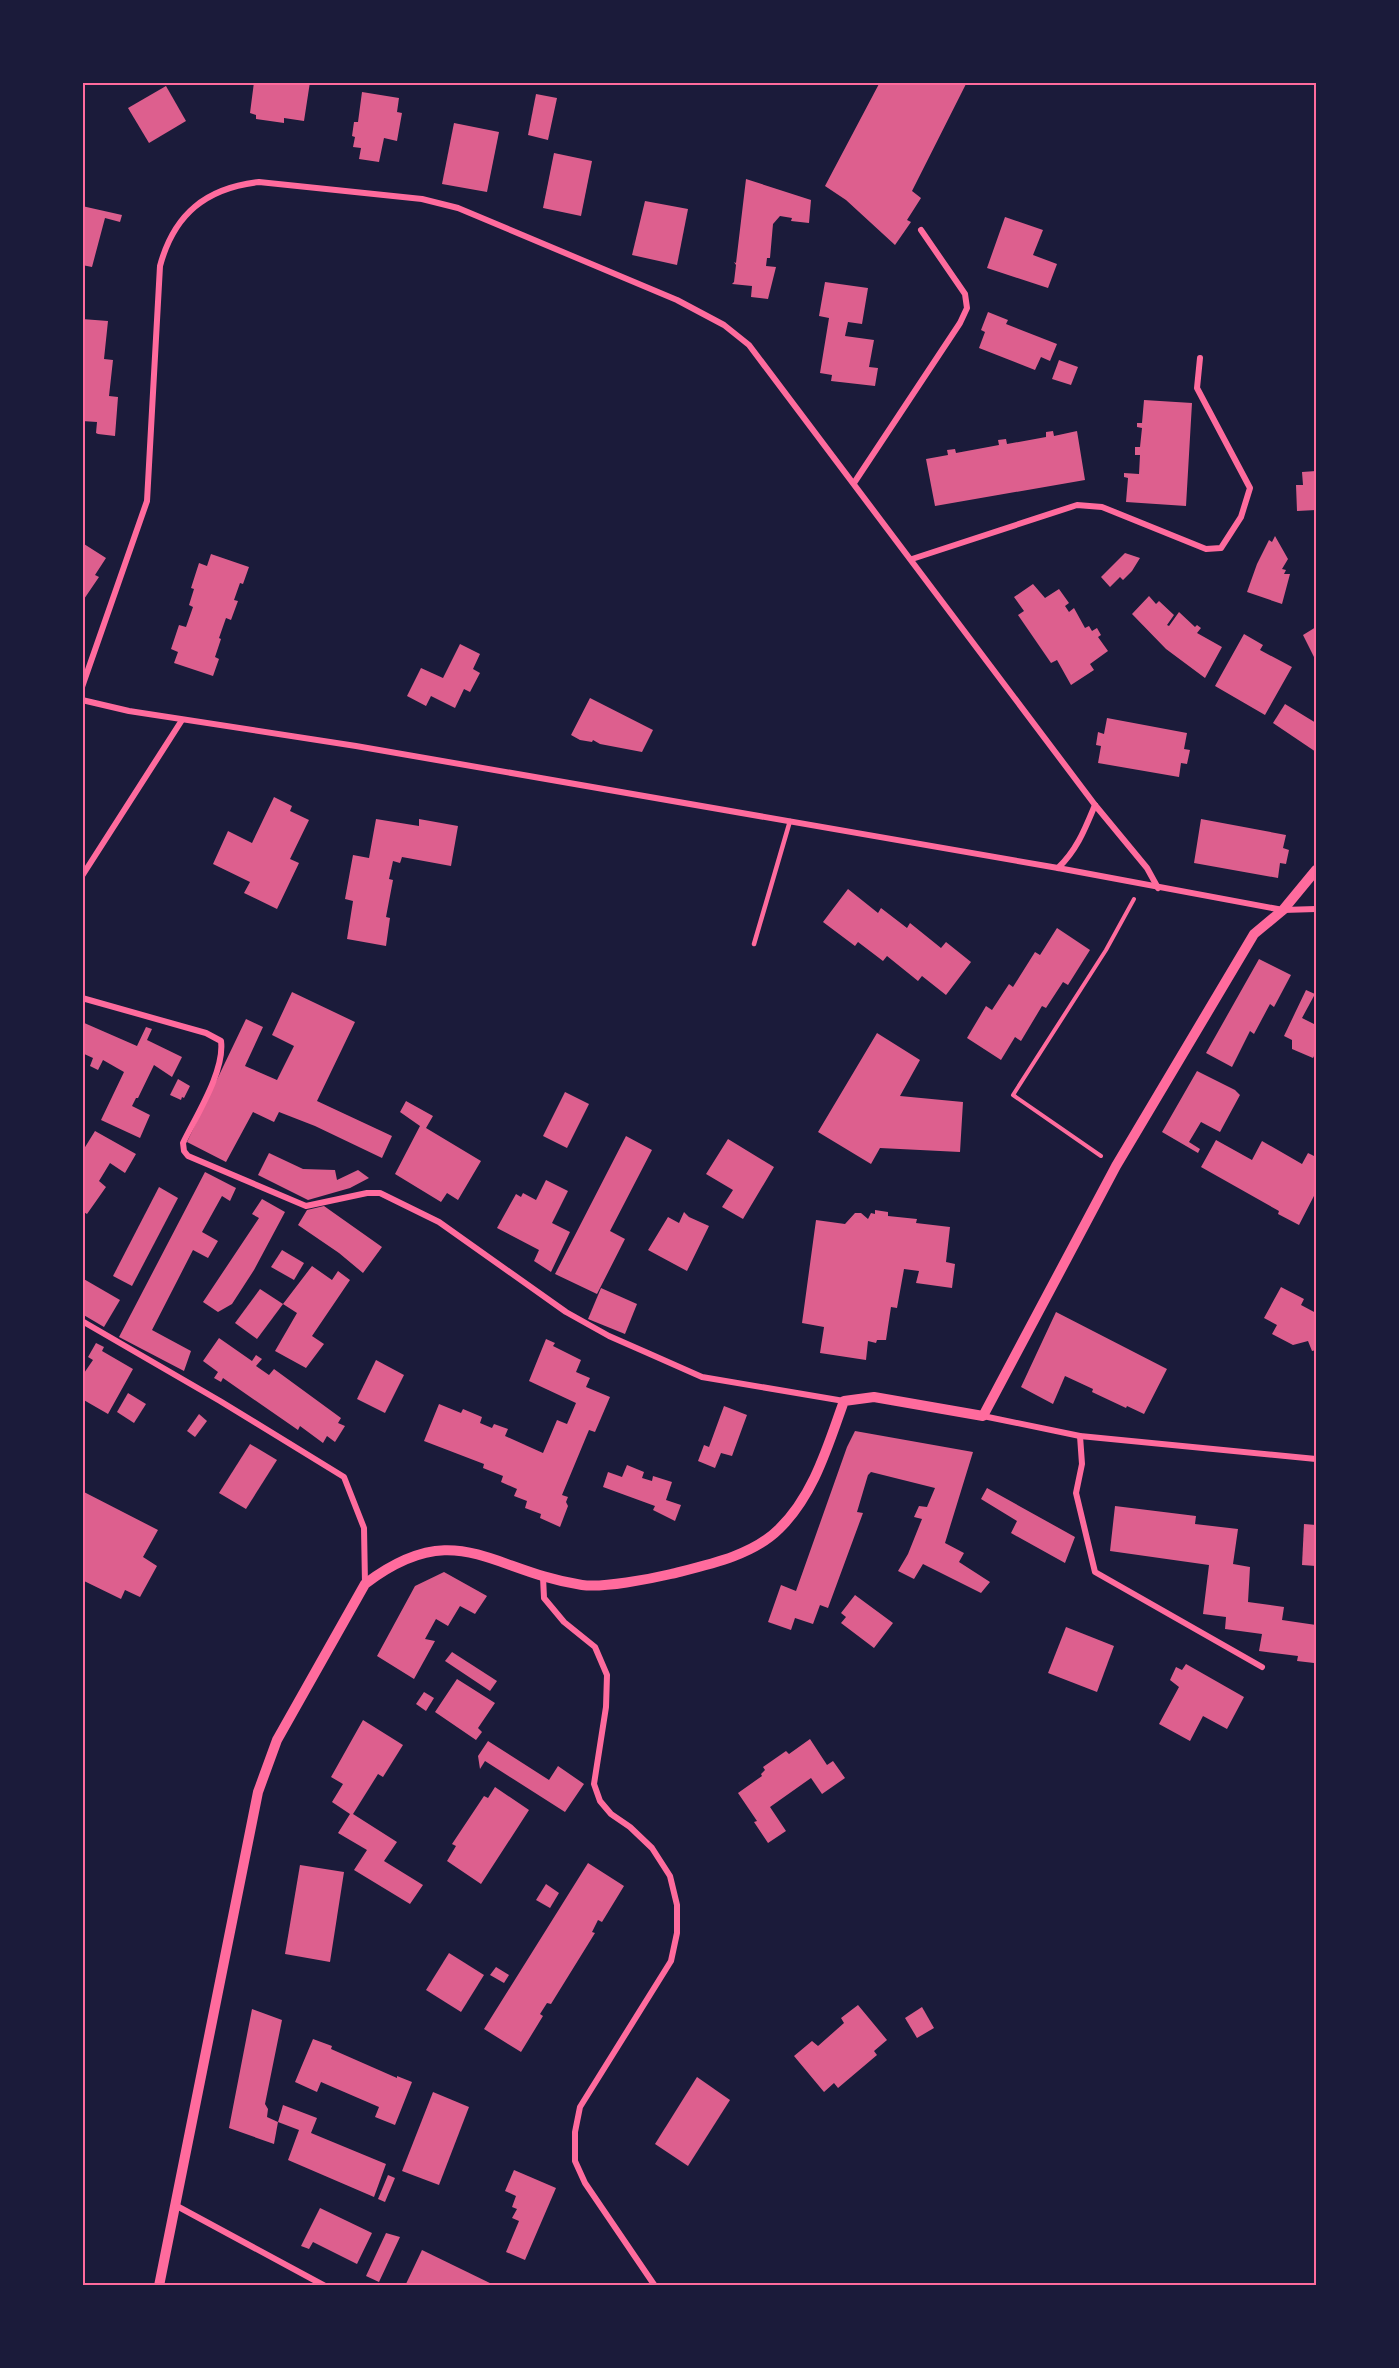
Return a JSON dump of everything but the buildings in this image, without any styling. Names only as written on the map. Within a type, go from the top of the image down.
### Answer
[{"type":"street","points":[[82,687],[147,501],[160,266],[166,244],[182,220],[196,204],[219,191],[240,184],[259,182],[422,199],[458,208],[677,300],[724,326],[749,345],[1095,805],[1147,868],[1158,888]]},
{"type":"street","points":[[854,483],[960,323],[967,308],[965,294],[921,230]]},
{"type":"street","points":[[912,559],[1077,505],[1102,507],[1206,549],[1221,548],[1241,517],[1250,488],[1197,388],[1200,358]]},
{"type":"street","points":[[82,700],[129,711],[356,746],[790,821],[1283,910],[1317,909]]},
{"type":"street","points":[[82,876],[182,720]]},
{"type":"street","points":[[1058,868],[1081,840],[1095,805]]},
{"type":"street","points":[[983,1416],[1116,1166],[1254,934],[1283,910],[1317,870]]},
{"type":"street","points":[[82,998],[206,1034],[221,1041],[223,1052],[218,1069],[183,1143],[184,1151],[188,1156],[306,1206],[367,1193],[380,1193],[439,1222],[566,1312],[620,1341],[702,1377],[844,1401],[874,1397],[1080,1436],[1317,1459]]},
{"type":"street","points":[[82,1321],[220,1401],[344,1477],[364,1528],[365,1584]]},
{"type":"street","points":[[159,2286],[258,1792],[277,1740],[365,1584],[395,1564],[411,1557],[443,1549],[477,1553],[543,1577],[585,1586],[646,1580],[711,1564],[749,1549],[778,1530],[800,1504],[821,1464],[844,1401]]},
{"type":"street","points":[[1080,1436],[1082,1464],[1076,1493],[1095,1572],[1262,1668]]},
{"type":"street","points":[[543,1577],[544,1598],[564,1622],[595,1647],[607,1675],[606,1707],[594,1784],[600,1801],[611,1814],[630,1827],[652,1848],[669,1876],[677,1905],[677,1933],[671,1961],[580,2107],[575,2132],[575,2161],[585,2183],[655,2286]]},
{"type":"street","points":[[175,2205],[325,2286]]},
{"type":"lane","points":[[754,944],[790,821]]},
{"type":"path","points":[[1116,1166],[1013,1095],[1106,950],[1141,885]]}]
